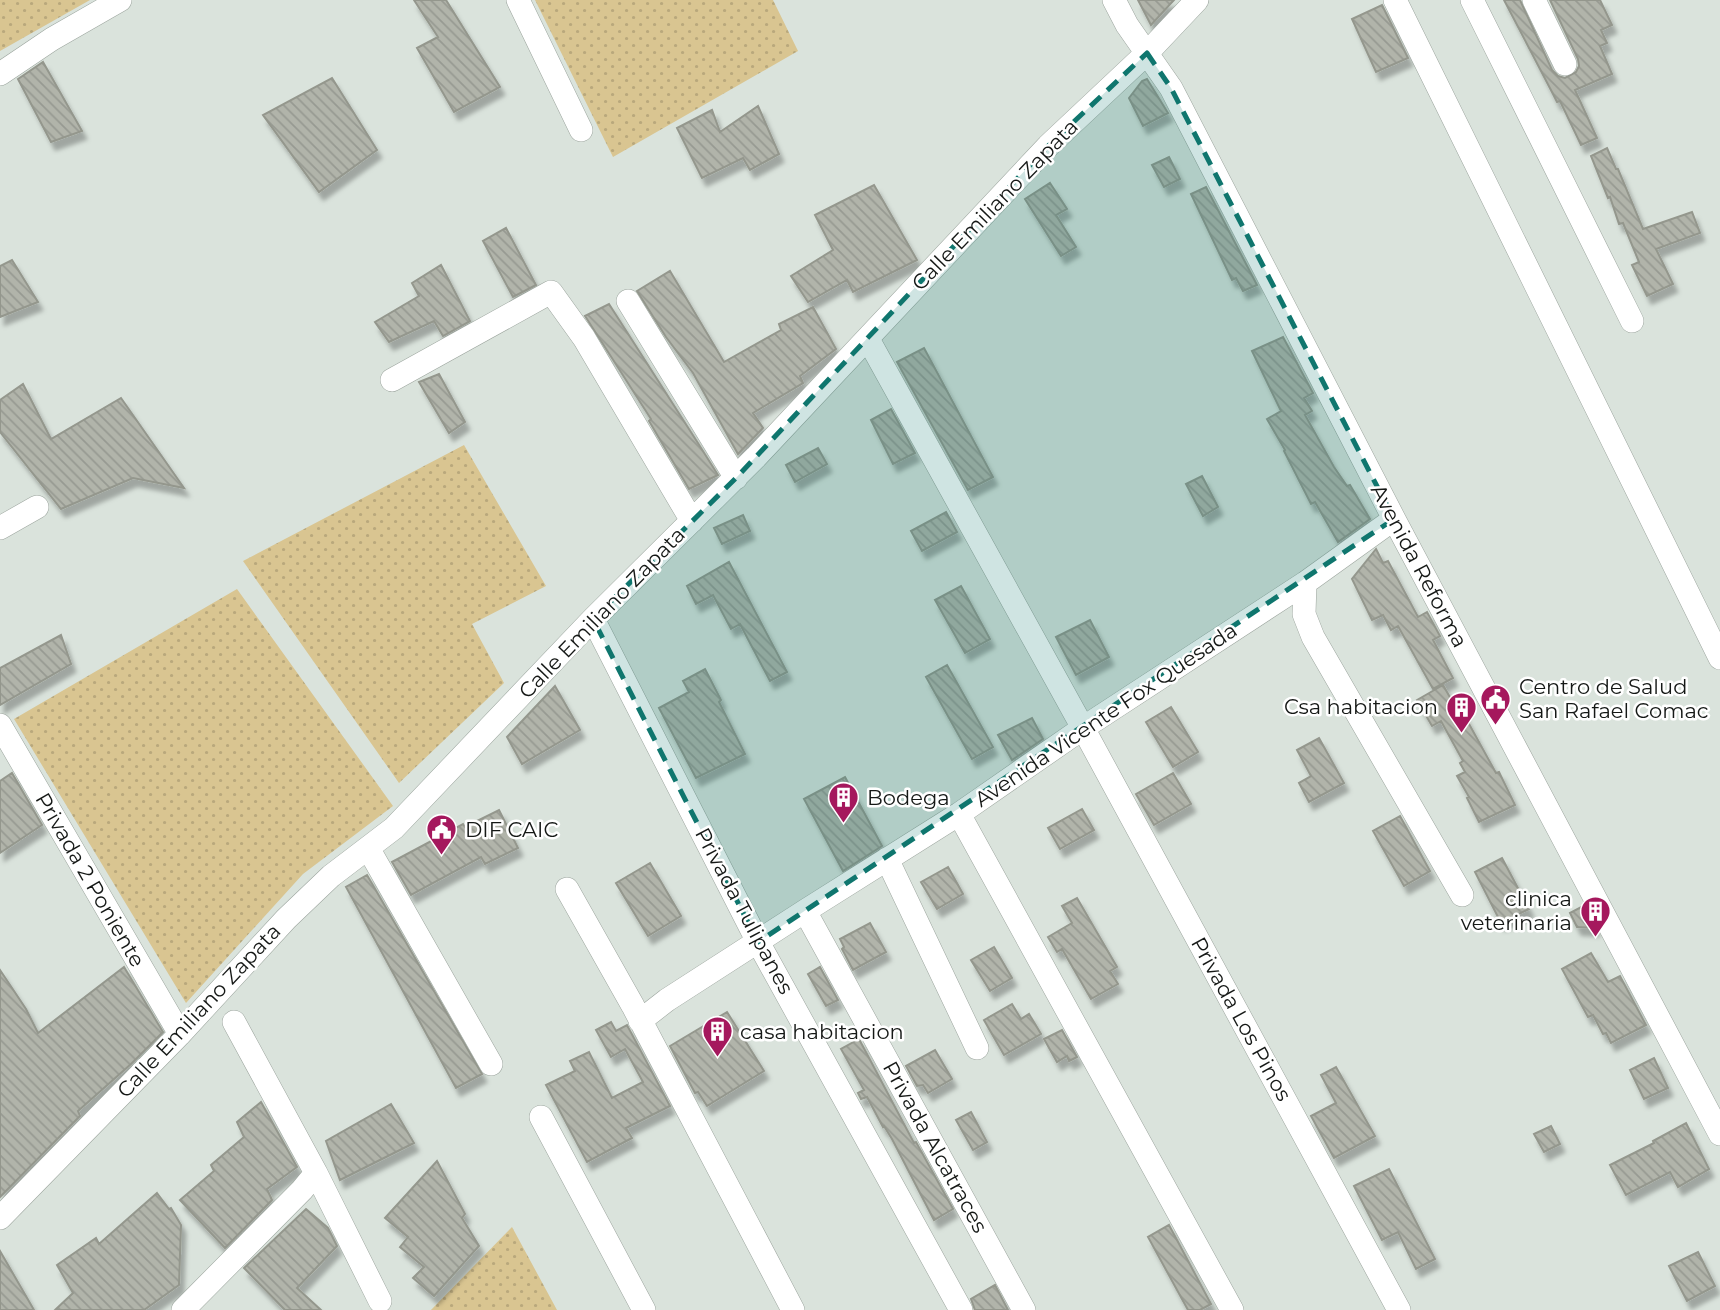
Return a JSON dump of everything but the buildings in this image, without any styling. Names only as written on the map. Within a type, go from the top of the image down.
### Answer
[{"type":"street","points":[[0,74],[52,39],[120,0]]},
{"type":"street","points":[[518,0],[581,130]]},
{"type":"street","name":"Avenida Reforma","points":[[1114,0],[1171,88],[1394,519],[1720,1134]]},
{"type":"street","name":"Calle Emiliano Zapata","points":[[0,1218],[180,1034],[286,919],[331,876],[394,828],[593,619],[736,478],[1048,146],[1147,53],[1197,0]]},
{"type":"street","points":[[1395,0],[1720,658]]},
{"type":"street","points":[[1472,0],[1632,321]]},
{"type":"street","points":[[1534,0],[1565,64]]},
{"type":"street","points":[[392,380],[551,292],[584,338],[692,521]]},
{"type":"street","points":[[628,301],[736,478]]},
{"type":"street","name":"Privada Los Pinos","points":[[868,339],[1399,1310]]},
{"type":"street","points":[[0,528],[37,507]]},
{"type":"street","name":"Avenida Vicente Fox Quesada","points":[[640,1021],[805,911],[959,814],[1083,728],[1304,583],[1394,519]]},
{"type":"street","points":[[1304,583],[1304,614],[1313,637],[1462,895]]},
{"type":"street","name":"Privada Tulipanes","points":[[593,619],[758,942],[961,1310]]},
{"type":"street","name":"Privada 2 Poniente","points":[[0,725],[180,1034]]},
{"type":"street","points":[[959,814],[1232,1310]]},
{"type":"street","points":[[368,848],[491,1064]]},
{"type":"street","points":[[887,859],[977,1048]]},
{"type":"street","points":[[567,889],[793,1310]]},
{"type":"street","name":"Privada Alcatraces","points":[[805,911],[1024,1310]]},
{"type":"street","points":[[234,1022],[380,1300]]},
{"type":"street","points":[[541,1116],[644,1310]]},
{"type":"street","points":[[183,1310],[316,1174]]},
{"type":"highlighted area","points":[[1147,53],[1171,88],[1394,519],[758,942],[593,619],[736,478],[1048,146]]},
{"type":"shaded area","points":[[0,0],[90,0],[0,51]]},
{"type":"shaded area","points":[[535,0],[773,0],[798,51],[613,157]]},
{"type":"shaded area","points":[[464,445],[546,586],[472,624],[504,683],[399,783],[243,561]]},
{"type":"shaded area","points":[[237,589],[393,806],[303,874],[186,1003],[14,719]]},
{"type":"shaded area","points":[[512,1227],[557,1310],[431,1310]]},
{"type":"place","name":"Centro de Salud San Rafael Comac","points":[[1496,726]]},
{"type":"place","name":"Csa habitacion","points":[[1461,734]]},
{"type":"place","name":"Bodega","points":[[844,825]]},
{"type":"place","name":"DIF CAIC","points":[[442,857]]},
{"type":"place","name":"clinica veterinaria","points":[[1595,938]]},
{"type":"place","name":"casa habitacion","points":[[717,1059]]}]
